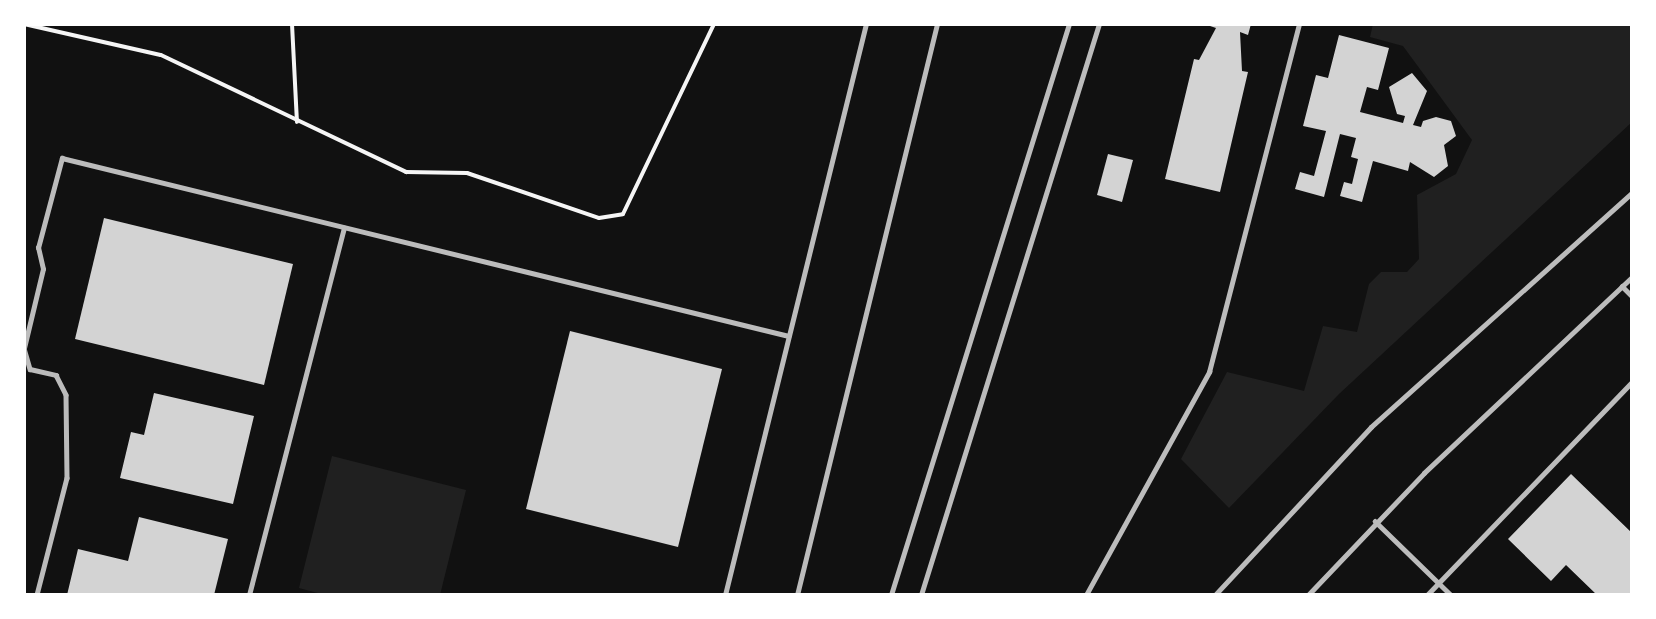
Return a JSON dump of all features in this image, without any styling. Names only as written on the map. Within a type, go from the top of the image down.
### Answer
[{"type":"lane","points":[[725,595],[866,24]]},
{"type":"lane","points":[[797,595],[937,24]]},
{"type":"lane","points":[[891,595],[1069,24]]},
{"type":"lane","points":[[921,595],[1099,24]]},
{"type":"lane","points":[[1086,595],[1209,372],[1299,24]]},
{"type":"lane","points":[[37,595],[67,478],[66,395],[56,375],[30,369],[24,348],[43,269],[38,248],[62,158],[789,336]]},
{"type":"lane","points":[[1215,595],[1371,427],[1632,193]]},
{"type":"lane","points":[[249,595],[344,228]]},
{"type":"lane","points":[[1308,595],[1375,521],[1632,277]]},
{"type":"lane","points":[[1622,286],[1632,296]]},
{"type":"lane","points":[[1427,595],[1632,382]]},
{"type":"lane","points":[[1375,521],[1451,595]]},
{"type":"path","points":[[24,24],[161,55],[297,123],[406,172],[466,173],[599,218],[623,214],[714,24]]},
{"type":"path","points":[[292,24],[297,123]]},
{"type":"shaded area","points":[[1373,24],[1632,24],[1632,122],[1339,394],[1229,508],[1181,459],[1227,372],[1304,391],[1323,326],[1357,332],[1369,284],[1381,272],[1407,272],[1419,259],[1417,195],[1456,174],[1472,140],[1403,46],[1370,37]]},
{"type":"shaded area","points":[[332,456],[466,490],[440,595],[325,595],[299,588]]},
{"type":"building","points":[[1204,24],[1251,24],[1248,35],[1240,32],[1242,71],[1248,72],[1220,192],[1165,179],[1194,59],[1199,60],[1216,28]]},
{"type":"building","points":[[1339,35],[1389,48],[1378,90],[1367,87],[1360,112],[1403,123],[1405,116],[1397,114],[1389,87],[1412,73],[1427,91],[1413,125],[1421,127],[1423,121],[1436,117],[1451,121],[1456,136],[1444,145],[1448,166],[1434,177],[1410,162],[1408,171],[1373,161],[1362,202],[1340,196],[1344,182],[1352,184],[1358,159],[1351,157],[1356,138],[1340,134],[1324,197],[1295,189],[1300,172],[1314,176],[1326,131],[1303,126],[1316,75],[1328,78]]},
{"type":"building","points":[[1108,154],[1133,160],[1122,202],[1097,195]]},
{"type":"building","points":[[104,218],[293,264],[264,385],[75,339]]},
{"type":"building","points":[[570,331],[722,369],[678,547],[526,509]]},
{"type":"building","points":[[154,393],[254,416],[233,504],[120,478],[131,432],[144,435]]},
{"type":"building","points":[[1571,474],[1632,533],[1632,595],[1597,595],[1566,565],[1551,581],[1508,539]]},
{"type":"building","points":[[139,517],[228,539],[214,595],[67,595],[78,549],[128,561]]}]
